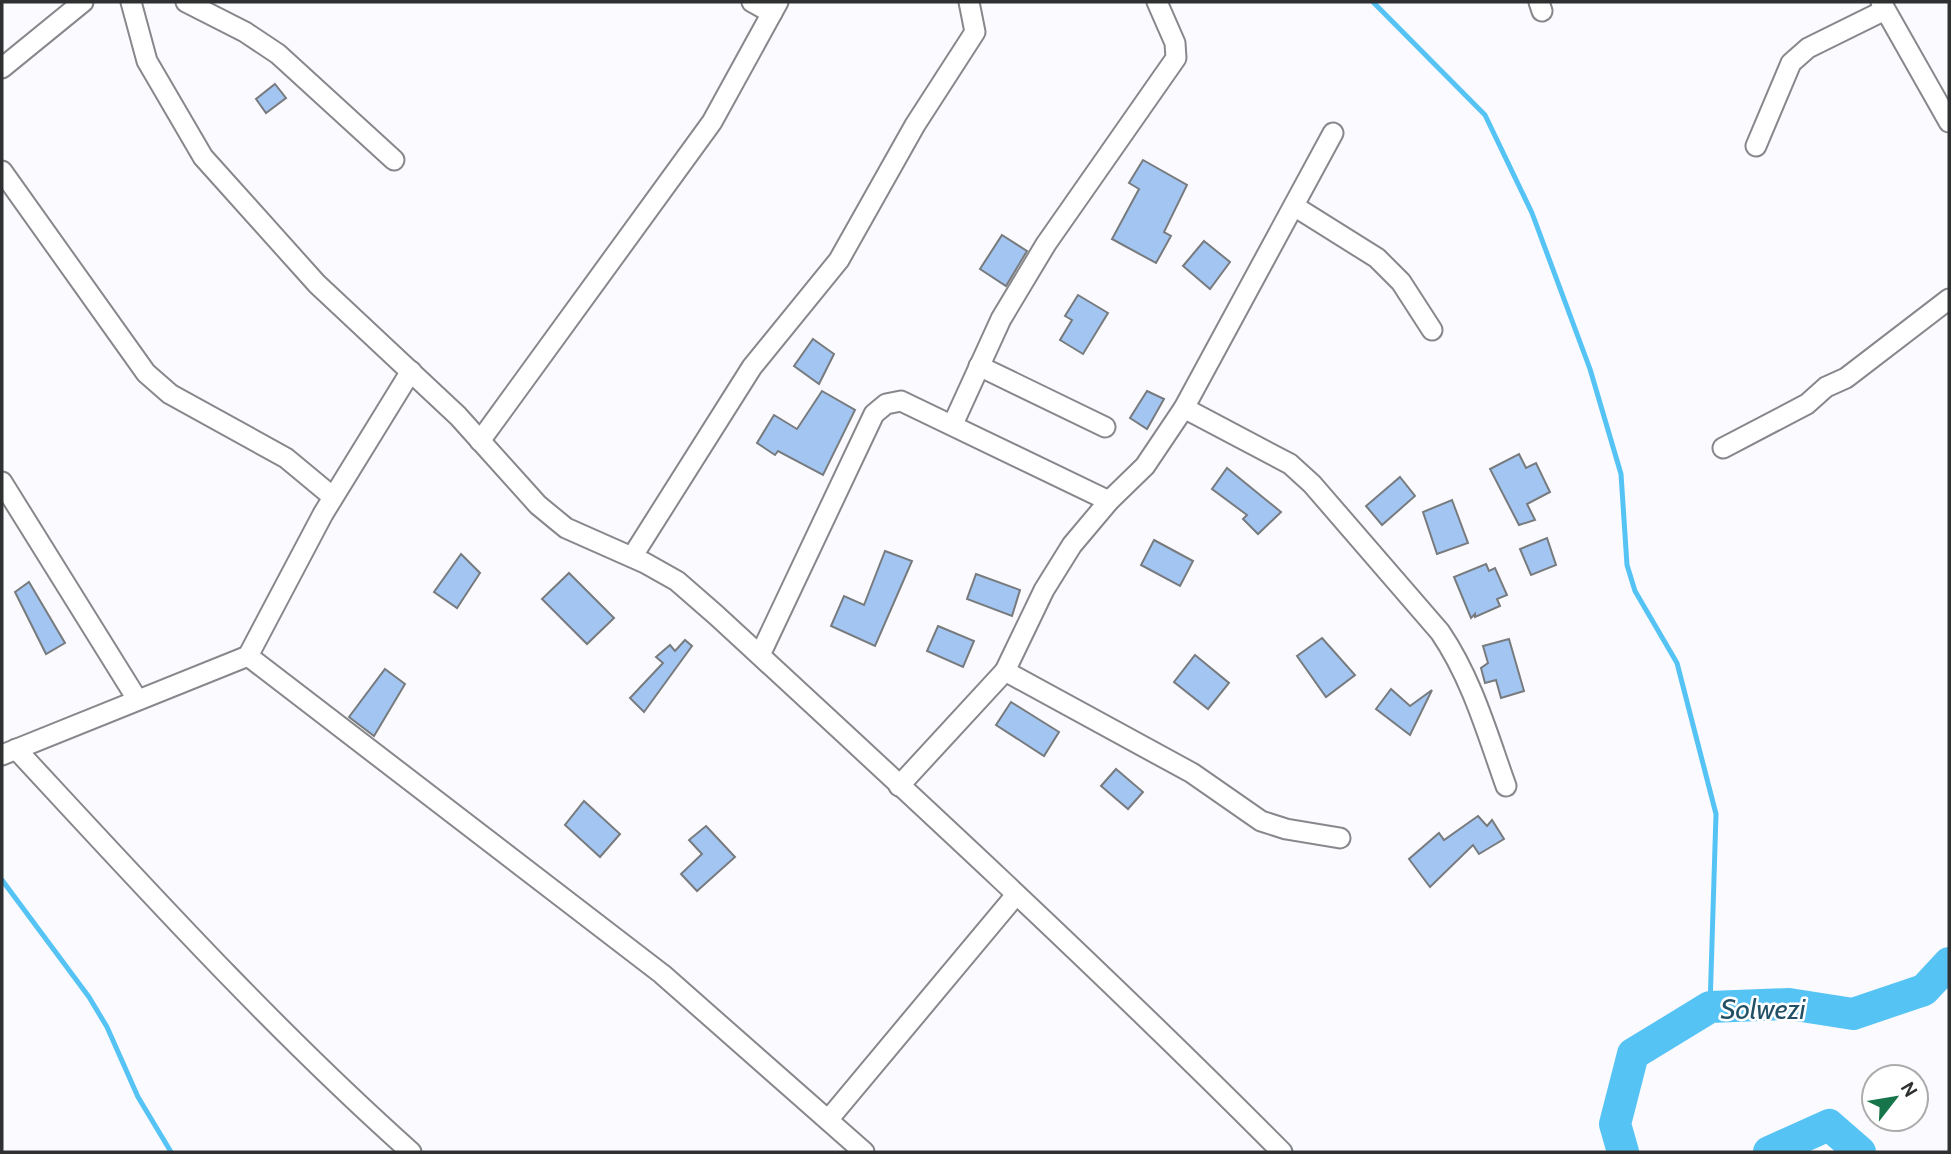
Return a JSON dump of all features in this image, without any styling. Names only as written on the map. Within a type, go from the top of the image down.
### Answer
[{"type":"street","points":[[2,68],[83,2]]},
{"type":"street","points":[[131,2],[146,61],[203,157],[317,284],[411,371],[480,440],[538,505],[566,528],[632,557],[677,581],[1070,943],[1282,1152]]},
{"type":"street","points":[[186,2],[245,32],[278,54],[394,160]]},
{"type":"street","points":[[480,440],[712,122],[775,8],[752,2]]},
{"type":"street","points":[[632,557],[752,367],[845,250],[915,125],[975,32],[969,2]]},
{"type":"street","points":[[953,424],[1001,319],[1046,244],[1176,58],[1175,43],[1157,2]]},
{"type":"street","points":[[1756,146],[1791,63],[1808,48],[1883,6],[1949,122]]},
{"type":"street","points":[[899,786],[1005,671],[1044,590],[1072,545],[1109,500],[1145,466],[1184,408],[1333,132]]},
{"type":"street","points":[[2,171],[146,373],[170,394],[286,458],[333,497]]},
{"type":"street","points":[[1294,206],[1377,258],[1401,282],[1432,330]]},
{"type":"street","points":[[1723,448],[1807,404],[1826,387],[1846,378],[1949,299]]},
{"type":"street","points":[[979,366],[1105,427]]},
{"type":"street","points":[[411,371],[333,497],[248,656],[9,752],[365,1111],[411,1152]]},
{"type":"street","points":[[760,655],[874,414],[886,404],[901,401],[1109,500]]},
{"type":"street","points":[[1184,408],[1290,464],[1312,484],[1440,632],[1458,659],[1474,695],[1506,786]]},
{"type":"street","points":[[2,482],[137,699]]},
{"type":"street","points":[[248,656],[662,974],[864,1152]]},
{"type":"street","points":[[1005,671],[1192,773],[1261,821],[1286,829],[1339,838]]},
{"type":"street","points":[[828,1121],[1016,896]]},
{"type":"building","points":[[275,84],[286,98],[266,113],[256,99]]},
{"type":"building","points":[[1143,160],[1187,185],[1164,232],[1171,236],[1156,263],[1112,239],[1139,189],[1129,183]]},
{"type":"building","points":[[1002,235],[1027,251],[1006,286],[980,269]]},
{"type":"building","points":[[1204,241],[1230,262],[1210,289],[1183,266]]},
{"type":"building","points":[[1078,295],[1108,313],[1083,354],[1060,340],[1072,320],[1065,316]]},
{"type":"building","points":[[813,339],[834,354],[819,384],[794,366]]},
{"type":"building","points":[[822,391],[855,410],[823,475],[778,451],[775,455],[757,443],[774,415],[797,429]]},
{"type":"building","points":[[1147,391],[1164,399],[1147,429],[1130,418]]},
{"type":"building","points":[[1519,454],[1526,468],[1536,463],[1550,492],[1527,504],[1535,520],[1519,525],[1490,469]]},
{"type":"building","points":[[1227,468],[1281,512],[1258,534],[1243,519],[1247,515],[1212,489]]},
{"type":"building","points":[[1400,477],[1415,496],[1382,525],[1366,506]]},
{"type":"building","points":[[1452,500],[1468,543],[1437,554],[1423,512]]},
{"type":"building","points":[[1547,538],[1556,565],[1531,575],[1520,549]]},
{"type":"building","points":[[1154,540],[1193,561],[1180,586],[1141,565]]},
{"type":"building","points":[[885,551],[912,561],[875,646],[831,626],[844,596],[864,605]]},
{"type":"building","points":[[461,554],[480,573],[457,608],[434,592]]},
{"type":"building","points":[[1486,564],[1489,571],[1495,568],[1507,595],[1497,599],[1500,606],[1475,617],[1475,614],[1471,618],[1454,577]]},
{"type":"building","points":[[569,573],[614,618],[587,644],[542,599]]},
{"type":"building","points":[[976,574],[1020,590],[1012,616],[967,599]]},
{"type":"building","points":[[29,582],[65,643],[46,654],[15,592]]},
{"type":"building","points":[[938,626],[974,641],[963,667],[927,651]]},
{"type":"building","points":[[1322,638],[1355,675],[1326,697],[1297,656]]},
{"type":"building","points":[[1509,639],[1524,691],[1501,698],[1496,680],[1485,683],[1481,668],[1488,663],[1483,646]]},
{"type":"building","points":[[685,640],[692,646],[644,712],[630,698],[663,663],[656,657],[670,645],[675,651]]},
{"type":"building","points":[[1195,655],[1229,683],[1208,709],[1174,682]]},
{"type":"building","points":[[385,669],[405,684],[374,736],[349,717]]},
{"type":"building","points":[[1391,689],[1410,706],[1432,690],[1410,735],[1376,709]]},
{"type":"building","points":[[1011,702],[1059,732],[1044,756],[996,725]]},
{"type":"building","points":[[1116,769],[1143,792],[1128,809],[1101,786]]},
{"type":"building","points":[[584,801],[620,834],[600,857],[565,825]]},
{"type":"building","points":[[1478,816],[1487,826],[1492,820],[1504,839],[1479,854],[1473,845],[1430,887],[1409,859],[1439,833],[1444,840]]},
{"type":"building","points":[[706,826],[735,857],[697,891],[681,874],[702,854],[689,840]]},
{"type":"waterway","points":[[1373,2],[1485,115],[1532,213],[1590,369],[1621,474],[1627,565],[1635,591],[1677,663],[1716,814],[1710,1007]]},
{"type":"waterway","points":[[2,880],[89,997],[107,1027],[138,1097],[171,1152]]},
{"type":"waterway","name":"Solwezi","points":[[1623,1152],[1615,1124],[1633,1054],[1710,1007],[1789,1004],[1853,1014],[1924,990],[1949,963]]},
{"type":"waterway","name":"Solwezi","points":[[1769,1152],[1829,1125],[1860,1152]]}]
